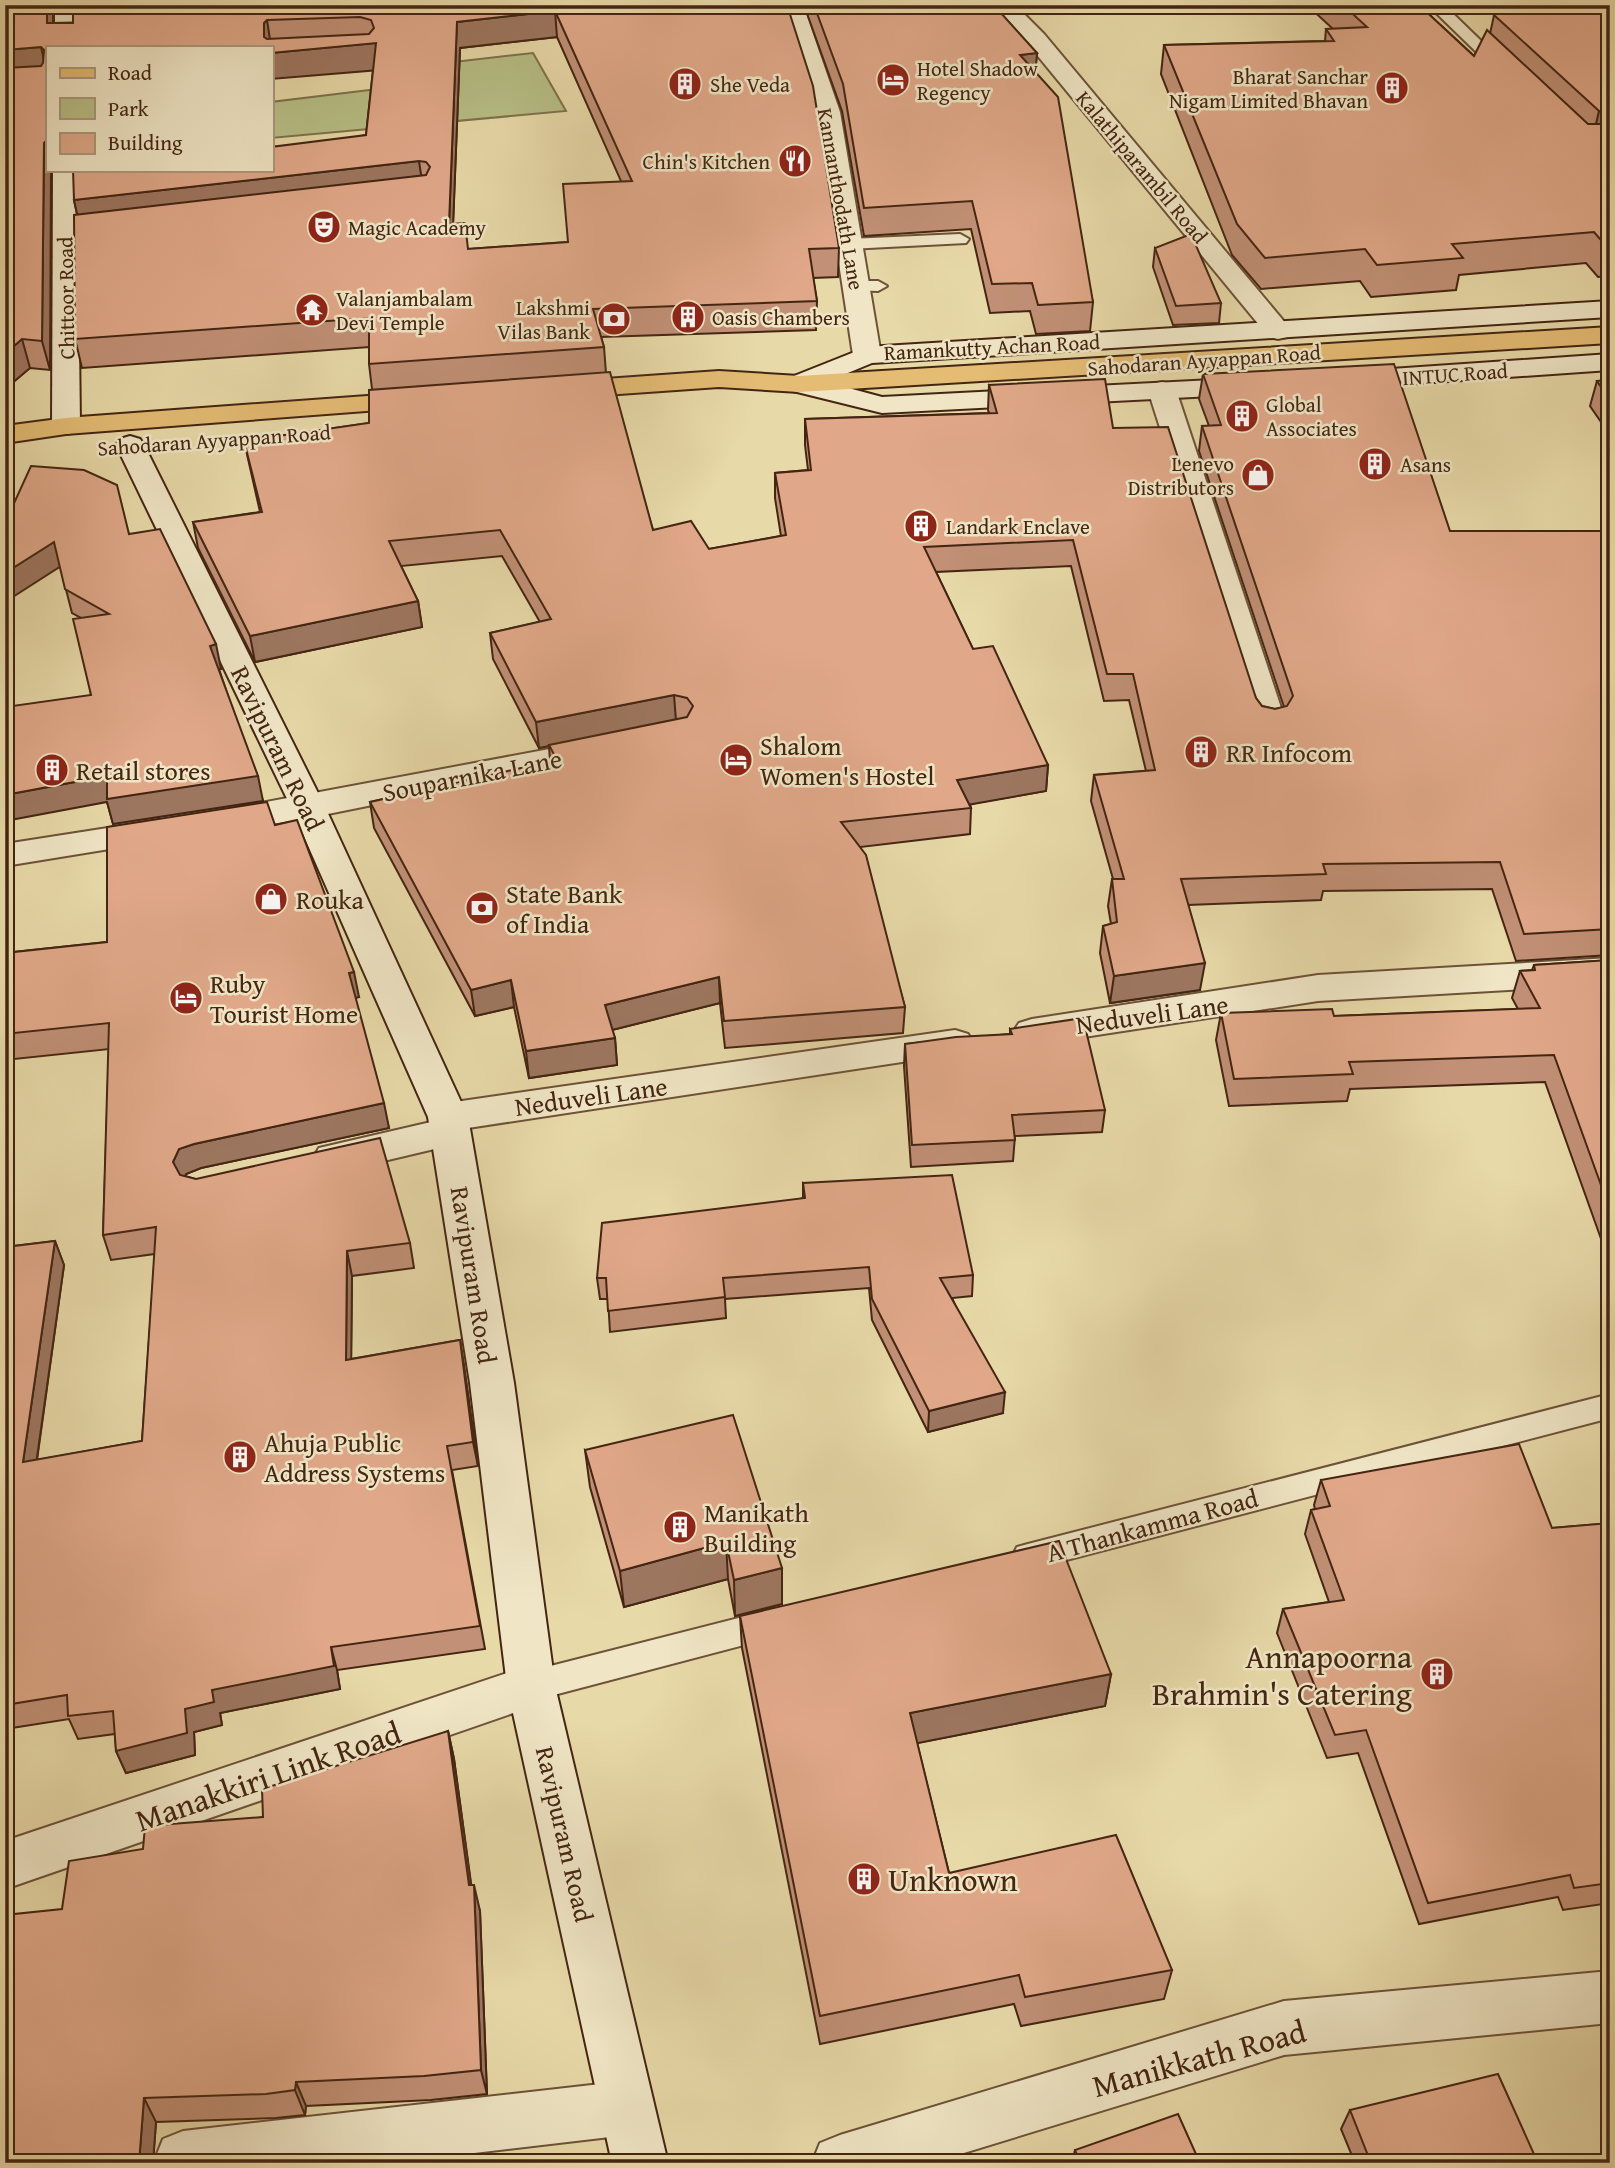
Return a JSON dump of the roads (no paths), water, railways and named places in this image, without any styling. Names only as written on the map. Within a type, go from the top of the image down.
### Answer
[{"type":"main road","name":"Sahodaran Ayyappan Road","points":[[538,392],[719,379],[799,384],[1610,335]]},
{"type":"main road","name":"Sahodaran Ayyappan Road","points":[[558,415],[724,403],[799,384]]},
{"type":"main road","name":"Sahodaran Ayyappan Road","points":[[5,435],[66,426],[438,411],[5,460]]},
{"type":"street","points":[[66,5],[66,46]]},
{"type":"street","name":"Kalathiparambil Road","points":[[1003,5],[1035,39],[1278,331]]},
{"type":"street","name":"Kannanthodath Lane","points":[[788,7],[828,112],[849,244],[868,286],[867,355]]},
{"type":"street","name":"Chittoor Road","points":[[65,172],[72,237],[66,426]]},
{"type":"street","name":"Ramankutty Achan Road","points":[[799,384],[867,355],[1610,309]]},
{"type":"street","name":"INTUC Road","points":[[1325,382],[1610,362]]},
{"type":"street","points":[[799,384],[882,405],[1284,384]]},
{"type":"street","points":[[1162,390],[1270,723]]},
{"type":"street","name":"Ravipuram Road","points":[[130,445],[308,807],[449,1124],[492,1383],[531,1686],[640,2163]]},
{"type":"street","name":"Souparnika Lane","points":[[5,855],[308,807],[635,742]]},
{"type":"street","name":"Neduveli Lane","points":[[294,1166],[449,1124],[1318,988],[1610,971]]},
{"type":"street","name":"Manakkiri Link Road","points":[[5,1865],[531,1686]]},
{"type":"street","name":"Manikkath Road","points":[[841,2163],[1284,2028],[1610,1997]]},
{"type":"street","points":[[183,2159],[627,2108]]},
{"type":"lane","points":[[1435,5],[1516,82]]},
{"type":"lane","points":[[849,244],[960,239]]},
{"type":"lane","name":"A Thankamma Road","points":[[1003,1563],[1610,1405]]},
{"type":"lane","points":[[531,1686],[801,1616]]},
{"type":"place","name":"Hotel Shadow Regency","points":[[893,80]]},
{"type":"place","name":"She Veda","points":[[685,84]]},
{"type":"place","name":"Bharat Sanchar Nigam Limited Bhavan","points":[[1392,88]]},
{"type":"place","name":"Chin's Kitchen","points":[[795,161]]},
{"type":"place","name":"Magic Academy","points":[[324,227]]},
{"type":"place","name":"Valanjambalam Devi Temple","points":[[312,310]]},
{"type":"place","name":"Oasis Chambers","points":[[688,317]]},
{"type":"place","name":"Lakshmi Vilas Bank","points":[[614,319]]},
{"type":"place","name":"Global Associates","points":[[1242,416]]},
{"type":"place","name":"Asans","points":[[1375,464]]},
{"type":"place","name":"Lenevo Distributors","points":[[1258,475]]},
{"type":"place","name":"Landark Enclave","points":[[921,526]]},
{"type":"place","name":"RR Infocom","points":[[1201,752]]},
{"type":"place","name":"Shalom Women's Hostel","points":[[736,760]]},
{"type":"place","name":"Retail stores","points":[[52,770]]},
{"type":"place","name":"Rouka","points":[[271,899]]},
{"type":"place","name":"State Bank of India","points":[[482,908]]},
{"type":"place","name":"Ruby Tourist Home","points":[[186,998]]},
{"type":"place","name":"Ahuja Public Address Systems","points":[[240,1457]]},
{"type":"place","name":"Manikath Building","points":[[680,1527]]},
{"type":"place","name":"Annapoorna Brahmin's Catering","points":[[1437,1674]]},
{"type":"place","name":"Unknown","points":[[864,1879]]}]
